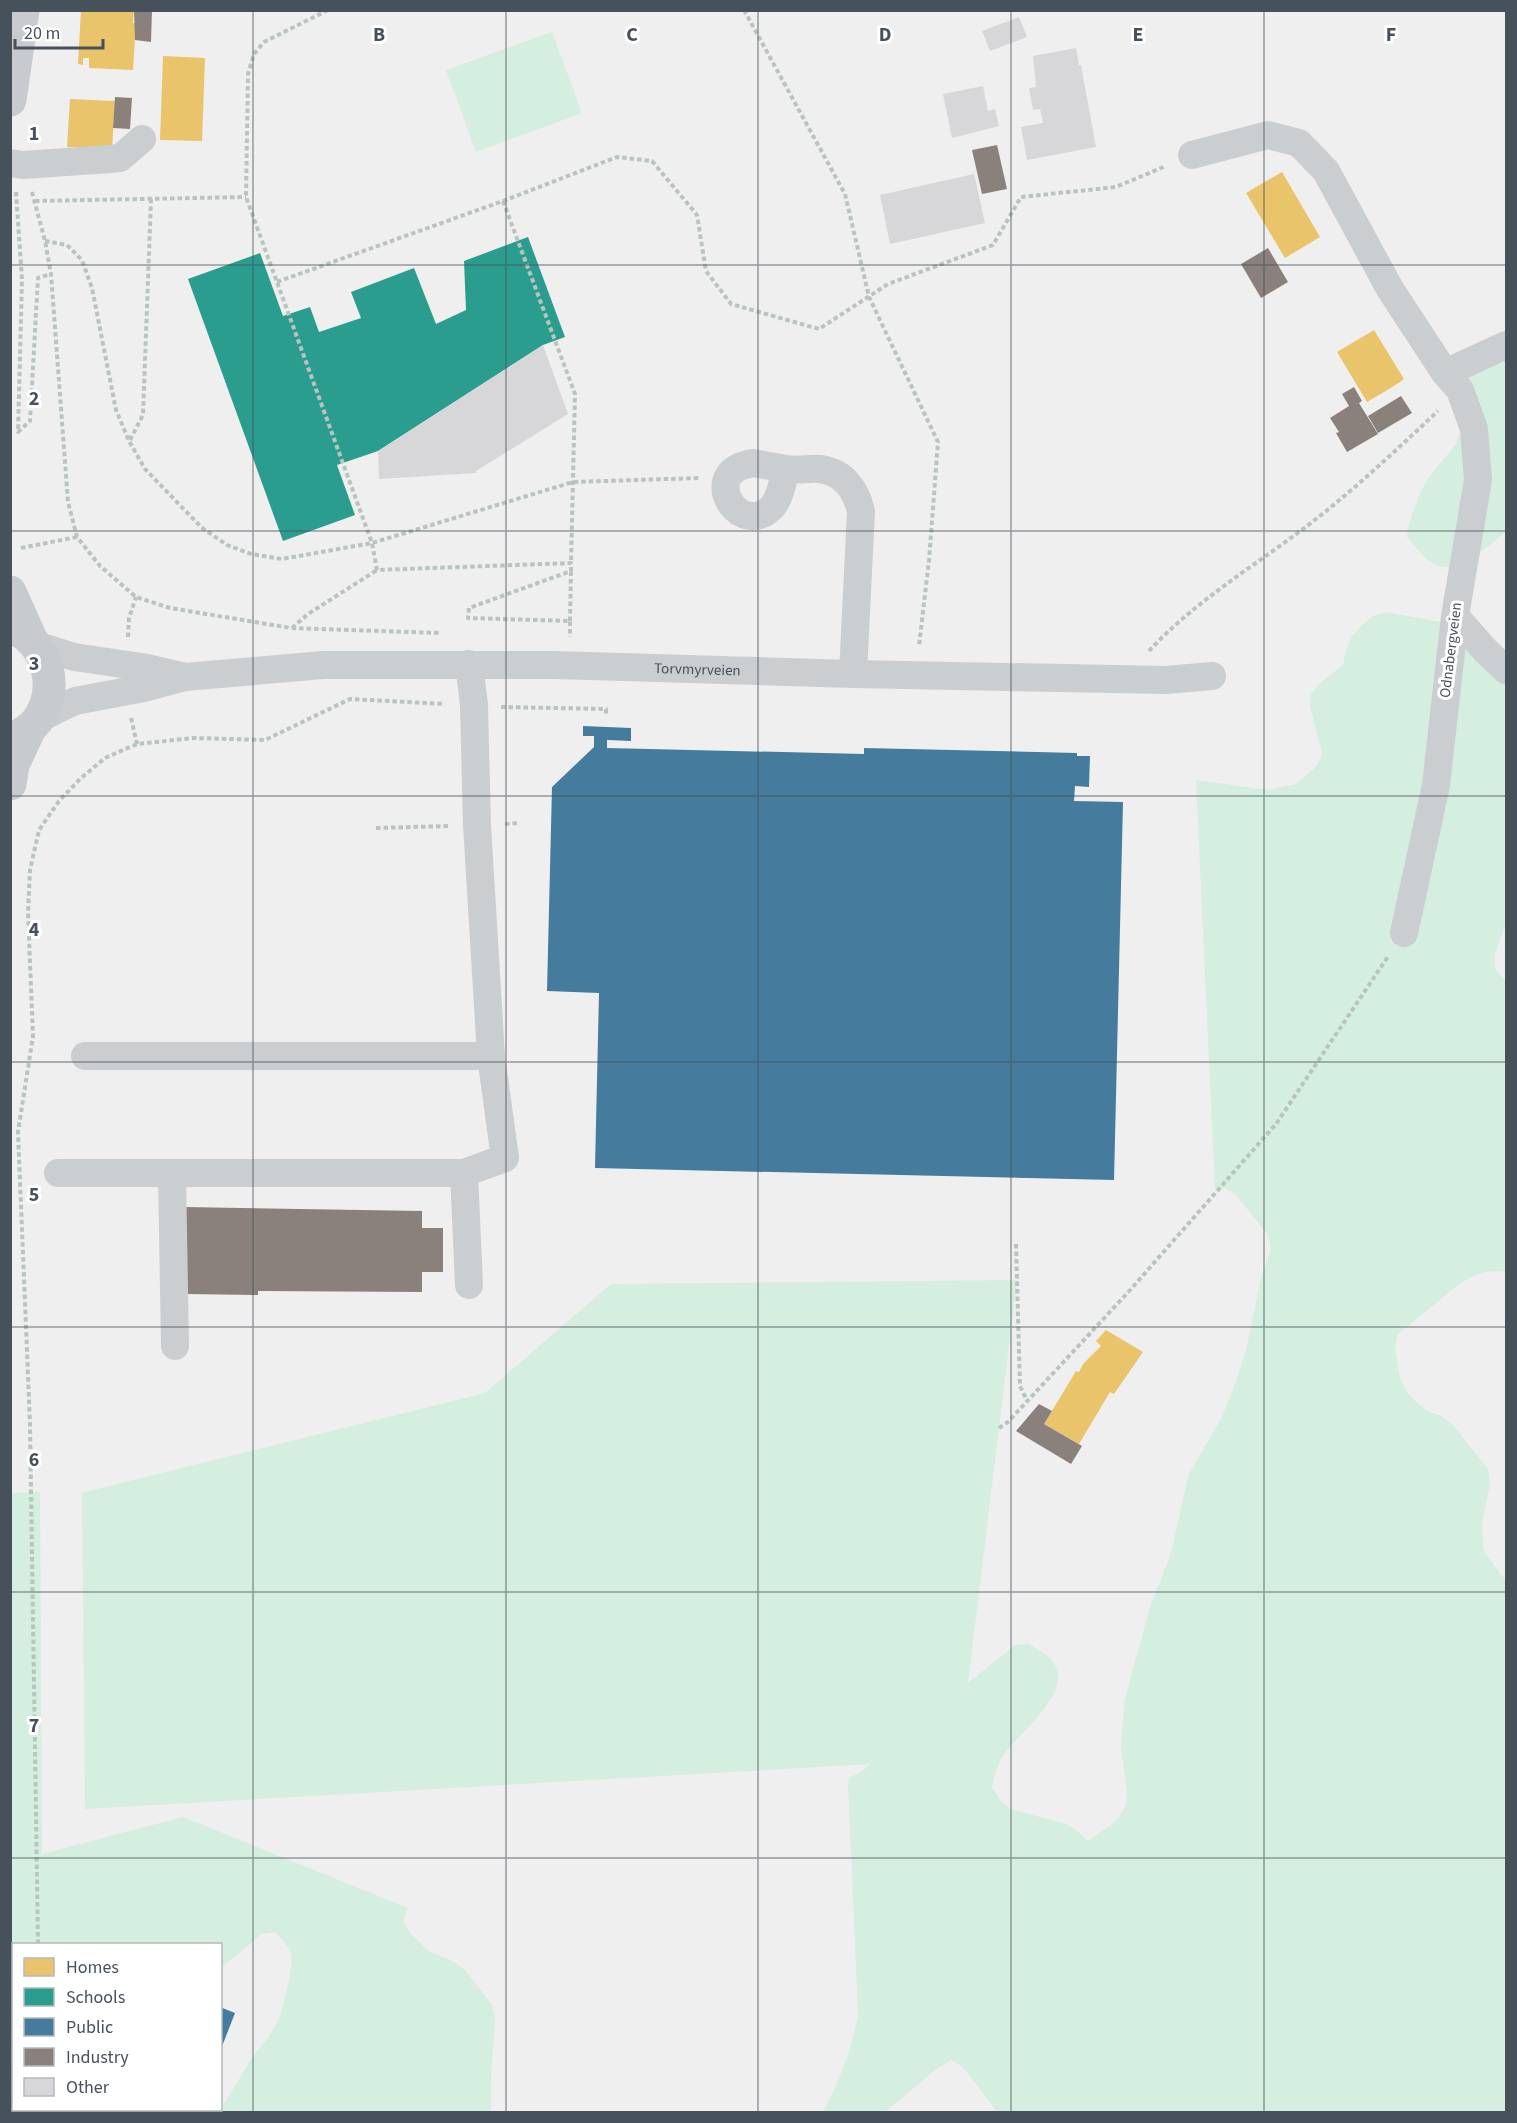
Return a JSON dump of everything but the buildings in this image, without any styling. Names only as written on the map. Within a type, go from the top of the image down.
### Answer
[{"type":"main road","points":[[10,100],[23,10]]},
{"type":"main road","points":[[10,592],[26,637],[46,662],[50,681],[47,701],[26,729],[13,765],[10,784]]},
{"type":"main road","points":[[10,2040],[12,2112]]},
{"type":"street","name":"Odnabergveien","points":[[1192,155],[1268,135],[1299,143],[1326,171],[1390,289],[1453,382],[1474,429],[1478,480],[1455,616],[1436,784],[1404,933]]},
{"type":"street","points":[[16,164],[120,158],[142,139]]},
{"type":"street","points":[[1453,382],[1506,345]]},
{"type":"street","points":[[786,469],[772,508],[759,515],[744,515],[731,506],[726,493],[728,478],[738,467],[753,463],[799,471],[819,469],[836,474],[849,483],[857,494],[861,511],[853,674]]},
{"type":"street","points":[[1455,616],[1506,670]]},
{"type":"street","points":[[26,637],[74,657],[142,667],[185,677]]},
{"type":"street","points":[[58,1173],[464,1173],[505,1158],[492,1056],[477,825],[474,705],[469,664]]},
{"type":"street","name":"Torvmyrveien","points":[[185,677],[323,665],[469,664],[1166,680],[1212,676]]},
{"type":"street","points":[[26,729],[75,701],[144,688],[185,677]]},
{"type":"street","points":[[85,1056],[492,1056]]},
{"type":"street","points":[[464,1173],[469,1285]]},
{"type":"street","points":[[172,1174],[175,1346]]},
{"type":"path","points":[[328,10],[264,42],[254,54],[248,74],[246,197],[372,543],[377,570]]},
{"type":"path","points":[[744,10],[845,194],[869,297],[938,442],[918,649]]},
{"type":"path","points":[[277,282],[617,158],[652,161],[698,215],[706,272],[731,304],[819,329],[888,284],[993,245],[1021,197],[1116,187],[1192,155]]},
{"type":"path","points":[[16,164],[35,201],[51,274],[68,502],[77,537],[100,566],[136,597],[170,609],[291,628],[447,633]]},
{"type":"path","points":[[16,164],[22,280],[18,432],[30,421],[38,278],[51,274]]},
{"type":"path","points":[[35,201],[246,197]]},
{"type":"path","points":[[129,441],[143,415],[151,199]]},
{"type":"path","points":[[503,201],[575,394],[570,638]]},
{"type":"path","points":[[45,241],[67,245],[82,260],[92,288],[116,410],[145,470],[201,527],[227,545],[251,554],[282,559],[372,543],[573,482],[728,478]]},
{"type":"path","points":[[1142,679],[1143,663],[1162,636],[1360,484],[1453,382]]},
{"type":"path","points":[[21,548],[77,537]]},
{"type":"path","points":[[291,628],[308,614],[377,570],[571,563]]},
{"type":"path","points":[[570,621],[468,618],[469,608],[571,571]]},
{"type":"path","points":[[128,644],[129,618],[136,597]]},
{"type":"path","points":[[38,1943],[30,1436],[18,1132],[33,1036],[28,913],[30,870],[39,830],[60,801],[80,779],[105,758],[137,744],[194,738],[265,740],[350,699],[555,709],[606,709],[606,714]]},
{"type":"path","points":[[130,714],[137,744]]},
{"type":"path","points":[[999,1428],[1008,1422],[1131,1289],[1276,1124],[1404,933]]},
{"type":"path","points":[[1016,1244],[1020,1386],[1027,1401]]},
{"type":"green space","points":[[552,32],[582,113],[476,152],[446,70]]},
{"type":"green space","points":[[1506,339],[1506,532],[1477,555],[1453,568],[1438,566],[1426,559],[1407,537],[1410,520],[1421,491],[1429,477],[1456,444],[1471,402],[1454,353],[1470,351]]},
{"type":"green space","points":[[1386,612],[1441,622],[1506,671],[1506,922],[1495,955],[1495,969],[1506,981],[1506,1272],[1484,1272],[1457,1286],[1398,1334],[1395,1348],[1400,1378],[1407,1392],[1428,1411],[1441,1416],[1453,1425],[1488,1469],[1490,1483],[1482,1525],[1484,1552],[1506,1581],[1506,2112],[997,2112],[963,2067],[951,2060],[939,2067],[885,2112],[823,2112],[844,2065],[858,2015],[848,1783],[849,1778],[871,1764],[85,1809],[82,1493],[485,1393],[611,1284],[1017,1280],[968,1683],[1015,1645],[1029,1644],[1050,1658],[1058,1673],[1057,1686],[1051,1700],[1007,1750],[996,1770],[992,1787],[1000,1800],[1010,1809],[1066,1824],[1078,1831],[1087,1841],[1110,1826],[1126,1805],[1127,1791],[1121,1748],[1124,1705],[1150,1607],[1171,1553],[1188,1476],[1222,1417],[1237,1379],[1246,1350],[1261,1278],[1271,1249],[1268,1235],[1236,1195],[1225,1188],[1215,1190],[1196,780],[1268,790],[1296,784],[1317,766],[1322,753],[1310,707],[1311,694],[1320,683],[1343,665],[1352,636],[1373,616]]},
{"type":"green space","points":[[40,1492],[42,1854],[183,1817],[408,1908],[403,1921],[410,1933],[429,1951],[454,1962],[465,1970],[492,2005],[495,2020],[491,2112],[218,2112],[222,2111],[222,2107],[250,2061],[272,2031],[281,2013],[287,1991],[291,1954],[275,1932],[262,1934],[222,1967],[222,1943],[12,1943],[11,2032],[10,1493]]}]
